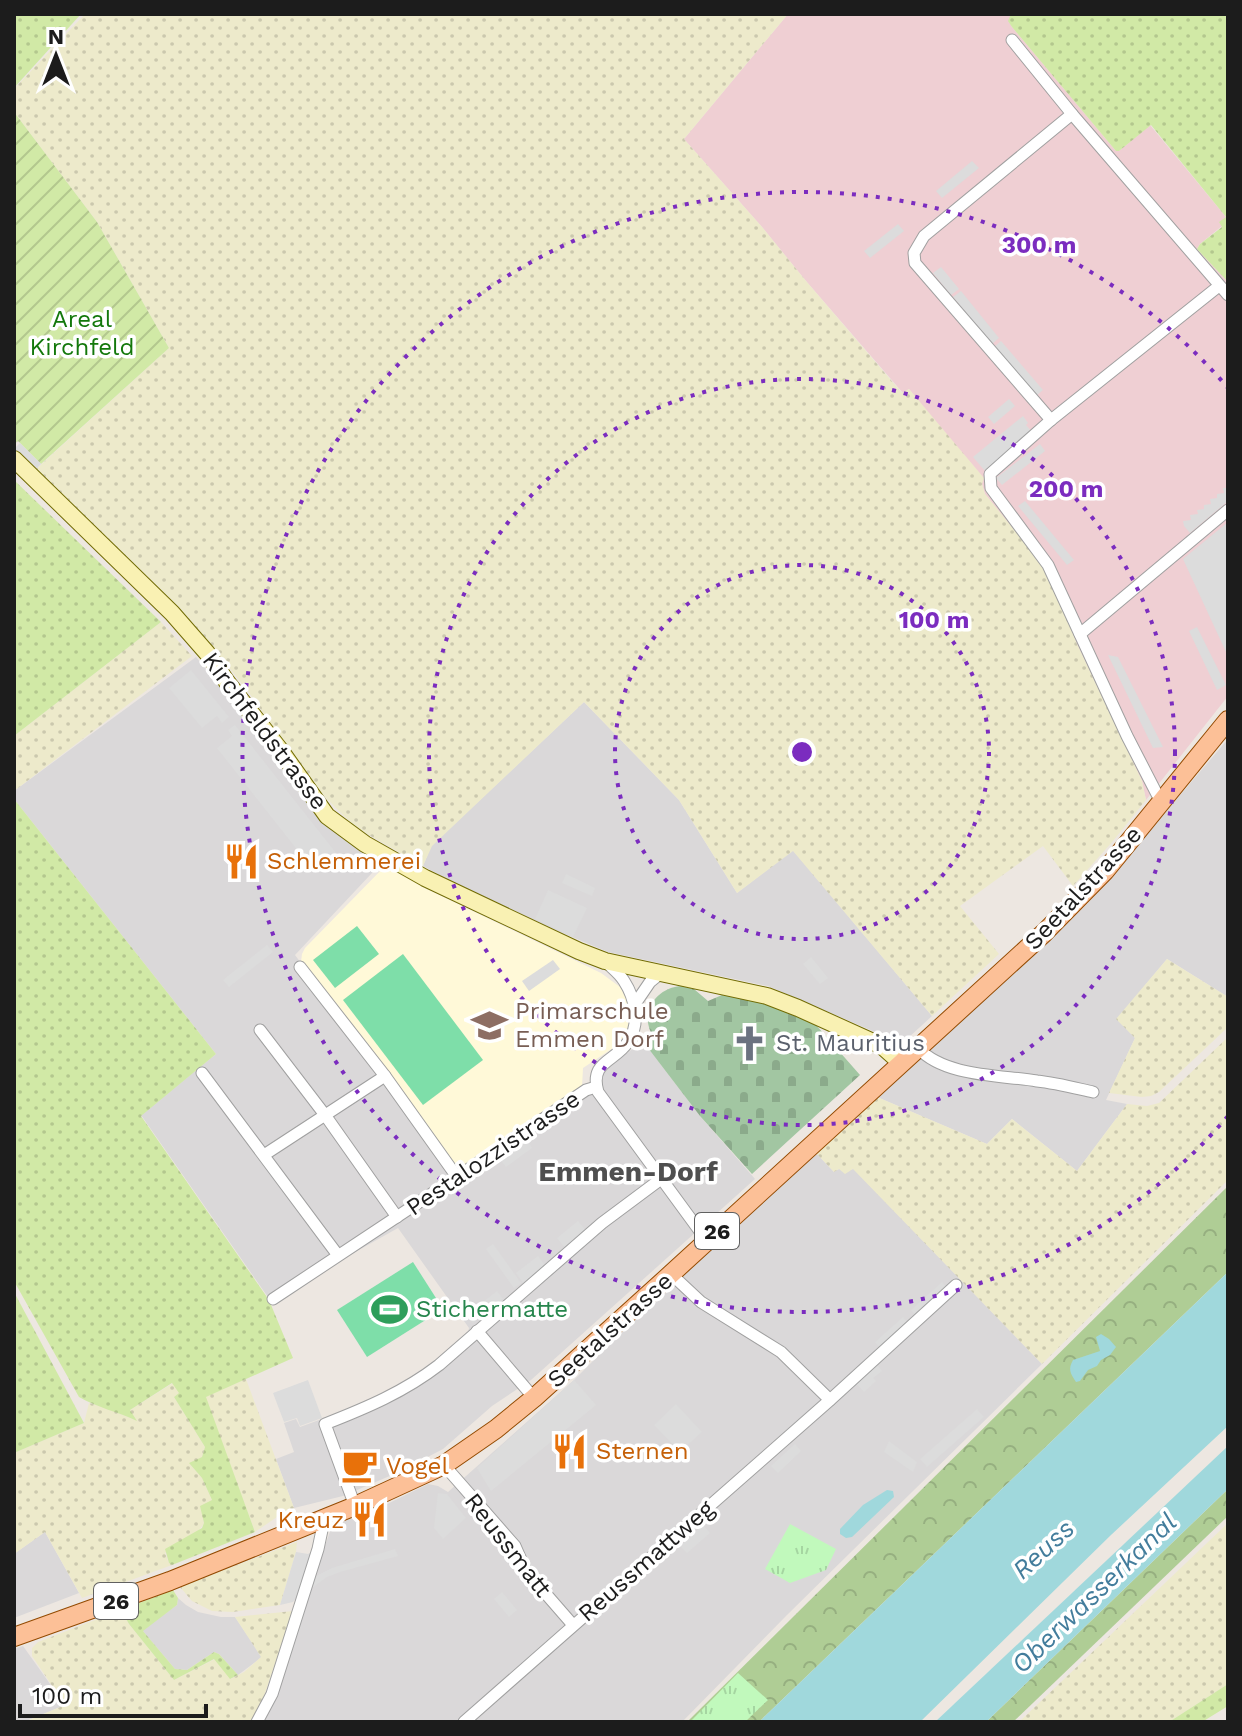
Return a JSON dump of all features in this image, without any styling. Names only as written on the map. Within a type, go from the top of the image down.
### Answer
[{"type":"main road","name":"Seetalstrasse","points":[[14,1637],[170,1581],[355,1506],[444,1465],[496,1429],[671,1274],[1077,900],[1105,871],[1228,720]]},
{"type":"street","points":[[1012,40],[1224,291],[1051,420],[990,474],[991,488],[1048,565],[1161,802]]},
{"type":"street","points":[[1051,420],[915,263],[914,253],[924,236],[1072,114]]},
{"type":"street","name":"Kirchfeldstrasse","points":[[14,459],[172,613],[207,653],[327,816],[365,844],[425,878],[579,951],[605,961],[767,996],[882,1046],[901,1063]]},
{"type":"street","points":[[1080,634],[1228,510]]},
{"type":"street","name":"Kirchfeldstrasse","points":[[605,961],[623,978],[635,1004]]},
{"type":"street","points":[[300,967],[385,1076],[457,1177]]},
{"type":"street","points":[[596,1087],[599,1067],[622,1049],[632,1035],[635,1004],[650,982],[661,973]]},
{"type":"street","points":[[260,1030],[397,1217]]},
{"type":"street","points":[[918,1048],[934,1061],[968,1071],[1093,1092]]},
{"type":"street","points":[[202,1073],[337,1254]]},
{"type":"street","points":[[264,1155],[385,1076]]},
{"type":"street","name":"Pestalozzistrasse","points":[[273,1299],[586,1090],[596,1087],[609,1110],[707,1241]]},
{"type":"street","points":[[355,1506],[325,1424],[411,1385],[439,1365],[602,1223],[661,1179]]},
{"type":"street","points":[[671,1274],[701,1302],[781,1352],[830,1400]]},
{"type":"street","name":"Reussmattweg","points":[[464,1722],[956,1285]]},
{"type":"street","points":[[477,1331],[534,1398]]},
{"type":"street","name":"Reussmatt","points":[[444,1465],[515,1546],[526,1571],[573,1625]]},
{"type":"street","points":[[257,1722],[272,1694],[318,1549],[321,1520]]},
{"type":"shaded area","points":[[85,14],[788,14],[684,139],[902,393],[909,389],[984,478],[985,494],[1042,564],[1142,781],[1146,800],[1073,886],[1043,846],[960,906],[999,954],[932,1016],[793,851],[737,893],[679,800],[584,702],[432,846],[423,866],[355,827],[319,791],[213,647],[155,585],[33,472],[169,348],[97,222],[14,112],[14,89]]},
{"type":"shaded area","points":[[788,14],[1011,14],[1009,21],[1012,27],[1116,151],[1150,125],[1226,217],[1222,226],[1197,249],[1228,282],[1228,696],[1146,800],[1142,781],[1041,564],[985,494],[982,484],[909,389],[903,393],[684,139]]},
{"type":"shaded area","points":[[972,161],[979,168],[942,198],[936,191]]},
{"type":"shaded area","points":[[898,224],[904,231],[870,258],[864,251]]},
{"type":"shaded area","points":[[941,267],[959,289],[951,295],[933,273]]},
{"type":"shaded area","points":[[961,291],[999,338],[992,344],[953,297]]},
{"type":"shaded area","points":[[1001,341],[1043,390],[1036,396],[994,347]]},
{"type":"shaded area","points":[[1009,399],[1015,406],[994,424],[988,417]]},
{"type":"shaded area","points":[[1023,416],[1032,432],[985,471],[973,457]]},
{"type":"shaded area","points":[[20,443],[41,464],[33,472],[14,453]]},
{"type":"shaded area","points":[[1040,444],[1045,451],[1002,485],[996,478]]},
{"type":"shaded area","points":[[1223,488],[1228,488],[1228,501],[1190,533],[1183,521],[1191,520],[1190,515],[1198,514],[1197,510],[1211,504],[1210,499],[1224,493]]},
{"type":"shaded area","points":[[1025,501],[1074,560],[1067,565],[1018,506]]},
{"type":"shaded area","points":[[1228,522],[1228,650],[1226,652],[1183,559]]},
{"type":"shaded area","points":[[161,622],[192,656],[14,791],[14,736]]},
{"type":"shaded area","points":[[1197,627],[1226,685],[1217,690],[1189,631]]},
{"type":"shaded area","points":[[1108,655],[1118,657],[1163,747],[1153,748]]},
{"type":"shaded area","points":[[196,657],[327,815],[387,857],[295,955],[459,1174],[603,1074],[643,1041],[700,1116],[755,1179],[531,1380],[492,1406],[443,1449],[343,1496],[294,1508],[276,1459],[294,1452],[284,1423],[296,1419],[300,1427],[390,1394],[431,1367],[467,1336],[469,1328],[398,1228],[270,1300],[141,1115],[216,1054],[14,799],[14,791]]},
{"type":"shaded area","points":[[191,670],[229,717],[222,723],[217,716],[202,728],[169,688]]},
{"type":"shaded area","points":[[584,702],[679,800],[737,893],[793,850],[932,1016],[907,1039],[896,1041],[768,986],[608,952],[423,866],[431,846]]},
{"type":"shaded area","points":[[235,725],[336,853],[314,871],[217,748],[232,736],[228,730]]},
{"type":"shaded area","points":[[1228,739],[1228,997],[1167,959],[1117,1019],[1135,1038],[1106,1100],[1127,1104],[1077,1171],[1012,1119],[987,1144],[877,1097],[1088,903]]},
{"type":"shaded area","name":"Primarschule Emmen Dorf","points":[[386,865],[427,889],[601,973],[620,987],[628,1002],[630,1016],[626,1034],[613,1048],[583,1068],[582,1087],[460,1173],[301,962],[305,948]]},
{"type":"shaded area","points":[[566,874],[595,888],[592,896],[562,883]]},
{"type":"shaded area","points":[[548,890],[587,908],[573,937],[535,919]]},
{"type":"shaded area","points":[[267,945],[273,952],[229,987],[223,980]]},
{"type":"shaded area","points":[[811,957],[828,978],[820,984],[803,964]]},
{"type":"shaded area","points":[[1167,959],[1228,997],[1228,1027],[1159,1092],[1142,1097],[1109,1093],[1135,1038],[1116,1019]]},
{"type":"shaded area","points":[[553,960],[560,969],[529,991],[522,981]]},
{"type":"shaded area","points":[[1228,1037],[1228,1180],[1042,1364],[853,1169],[845,1174],[839,1169],[834,1172],[816,1153],[877,1097],[987,1144],[1012,1119],[1077,1171],[1127,1104],[1147,1106],[1159,1103]]},
{"type":"shaded area","points":[[527,1140],[532,1148],[506,1167],[500,1159]]},
{"type":"shaded area","points":[[816,1153],[834,1172],[853,1168],[1042,1364],[682,1722],[262,1722],[332,1526],[428,1484],[448,1492],[574,1380],[647,1307]]},
{"type":"shaded area","points":[[578,1221],[587,1232],[566,1249],[557,1238]]},
{"type":"shaded area","points":[[493,1244],[521,1283],[514,1288],[486,1249]]},
{"type":"shaded area","points":[[538,1256],[546,1267],[524,1284],[516,1273]]},
{"type":"shaded area","points":[[942,1282],[947,1288],[915,1315],[911,1310]]},
{"type":"shaded area","points":[[497,1291],[503,1299],[473,1323],[466,1315]]},
{"type":"shaded area","points":[[903,1317],[908,1323],[879,1347],[875,1342]]},
{"type":"shaded area","points":[[876,1364],[882,1371],[864,1392],[855,1382]]},
{"type":"shaded area","points":[[246,1379],[294,1508],[255,1532],[205,1397]]},
{"type":"shaded area","points":[[308,1380],[322,1418],[300,1426],[297,1418],[284,1422],[273,1393]]},
{"type":"shaded area","points":[[574,1380],[596,1405],[491,1491],[477,1468]]},
{"type":"shaded area","points":[[173,1383],[180,1393],[174,1397],[205,1447],[202,1457],[190,1464],[202,1478],[212,1500],[203,1517],[204,1524],[196,1533],[165,1553],[172,1565],[82,1598],[45,1532],[14,1554],[14,1453],[84,1423],[89,1403],[135,1420],[130,1410]]},
{"type":"shaded area","points":[[676,1404],[702,1432],[680,1452],[654,1425]]},
{"type":"shaded area","points":[[977,1409],[984,1417],[927,1467],[920,1459]]},
{"type":"shaded area","points":[[889,1441],[917,1462],[913,1472],[884,1452]]},
{"type":"shaded area","points":[[795,1444],[801,1451],[778,1473],[771,1466]]},
{"type":"shaded area","points":[[438,1493],[447,1494],[466,1518],[443,1539],[434,1528]]},
{"type":"shaded area","points":[[1228,1523],[1228,1684],[1169,1722],[1019,1722]]},
{"type":"shaded area","points":[[703,1525],[710,1533],[687,1553],[680,1546]]},
{"type":"shaded area","points":[[45,1532],[79,1593],[14,1618],[14,1554]]},
{"type":"shaded area","points":[[297,1542],[280,1605],[233,1612],[212,1611],[192,1601],[180,1587]]},
{"type":"shaded area","points":[[395,1549],[398,1556],[340,1572],[312,1588],[309,1582],[332,1568]]},
{"type":"shaded area","points":[[313,1551],[299,1595],[293,1602],[280,1605],[296,1552],[308,1554]]},
{"type":"shaded area","points":[[502,1592],[517,1610],[509,1617],[494,1599]]},
{"type":"shaded area","points":[[178,1598],[198,1612],[235,1617],[262,1657],[238,1675],[214,1652],[187,1670],[175,1669],[142,1630],[177,1605]]},
{"type":"shaded area","points":[[121,1610],[174,1680],[215,1659],[231,1679],[244,1672],[261,1657],[235,1617],[293,1611],[263,1699],[251,1722],[24,1722],[65,1705],[32,1656],[32,1648],[38,1642]]},
{"type":"shaded area","points":[[23,1646],[65,1705],[24,1722],[14,1722],[14,1649]]},
{"type":"green space","points":[[14,14],[81,14],[14,88]]},
{"type":"green space","points":[[1011,14],[1228,14],[1228,282],[1197,249],[1222,227],[1219,222],[1226,217],[1151,125],[1116,151],[1012,27],[1008,21]]},
{"type":"green space","name":"Areal Kirchfeld","points":[[14,112],[97,222],[169,348],[41,464],[18,441],[14,444]]},
{"type":"green space","points":[[14,480],[161,622],[14,736]]},
{"type":"green space","points":[[14,799],[216,1054],[141,1116],[269,1300],[293,1358],[206,1397],[255,1532],[172,1565],[165,1549],[202,1528],[204,1523],[200,1506],[212,1500],[202,1478],[189,1463],[202,1457],[205,1447],[174,1397],[179,1393],[172,1383],[130,1410],[137,1421],[79,1397],[14,1281]]},
{"type":"green space","points":[[357,926],[379,954],[335,988],[313,960]]},
{"type":"green space","points":[[403,954],[483,1060],[423,1105],[343,1000]]},
{"type":"green space","points":[[682,986],[694,989],[708,1001],[722,995],[759,1001],[816,1025],[860,1075],[752,1174],[700,1116],[645,1044],[654,1038],[648,1020],[652,1004],[664,991]]},
{"type":"green space","points":[[1228,1186],[1228,1272],[759,1722],[687,1722]]},
{"type":"green space","name":"Stichermatte","points":[[413,1262],[443,1309],[367,1357],[337,1310]]},
{"type":"green space","points":[[14,1292],[84,1423],[14,1453]]},
{"type":"green space","points":[[1228,1489],[1228,1516],[1013,1722],[986,1722]]},
{"type":"green space","points":[[790,1524],[836,1549],[826,1570],[790,1583],[765,1569]]},
{"type":"green space","points":[[173,1590],[178,1598],[177,1605],[143,1631],[175,1669],[187,1670],[214,1652],[238,1675],[230,1679],[214,1659],[174,1680],[121,1610]]},
{"type":"green space","points":[[738,1673],[768,1700],[745,1722],[690,1722]]},
{"type":"green space","points":[[1228,1684],[1228,1706],[1202,1722],[1169,1722]]},
{"type":"water","name":"Reuss","points":[[1228,1272],[1228,1426],[1111,1535],[920,1722],[759,1722]]},
{"type":"water","points":[[1101,1334],[1116,1347],[1076,1382],[1070,1371],[1073,1360],[1100,1351],[1096,1337]]},
{"type":"water","name":"Oberwasserkanal","points":[[1228,1446],[1228,1489],[986,1722],[935,1722]]},
{"type":"water","points":[[887,1490],[893,1491],[894,1497],[852,1537],[846,1538],[840,1534],[840,1529],[863,1505]]},
{"type":"place","name":"Schlemmerei","points":[[241,861]]},
{"type":"place","name":"Primarschule Emmen Dorf","points":[[489,1025]]},
{"type":"place","name":"St. Mauritius","points":[[750,1043]]},
{"type":"place","name":"Stichermatte","points":[[390,1309]]},
{"type":"place","name":"Sternen","points":[[570,1451]]},
{"type":"place","name":"Vogel","points":[[360,1466]]},
{"type":"place","name":"Kreuz","points":[[370,1520]]},
{"type":"district","name":"Emmen-Dorf","points":[[628,1171]]}]
